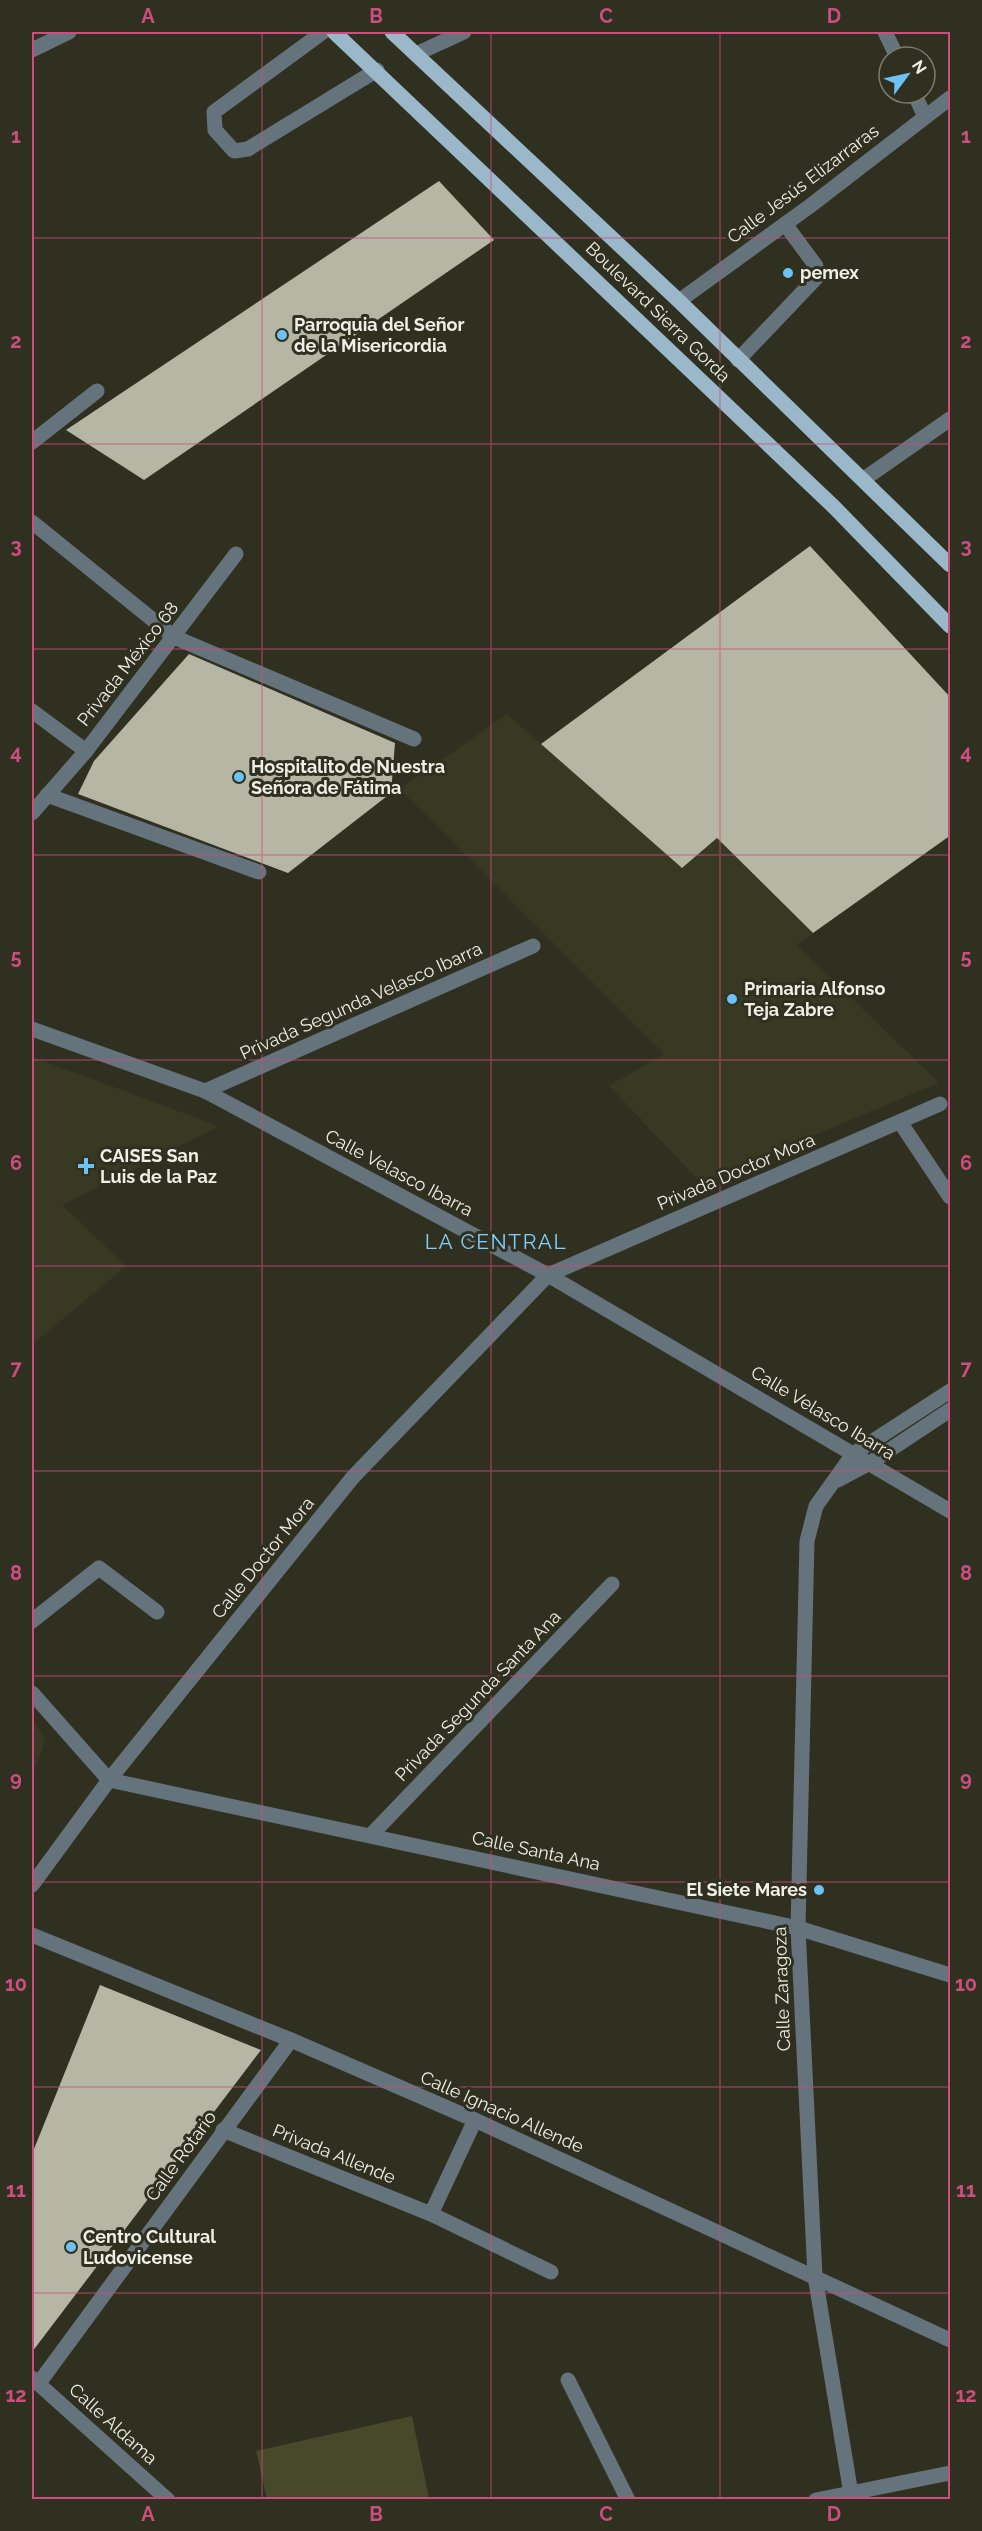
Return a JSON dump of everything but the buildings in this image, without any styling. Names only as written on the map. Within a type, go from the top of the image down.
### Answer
[{"type":"main road","name":"Boulevard Sierra Gorda","points":[[334,32],[377,70],[834,507],[951,626]]},
{"type":"main road","name":"Boulevard Sierra Gorda","points":[[392,32],[679,301],[951,565]]},
{"type":"street","points":[[32,50],[69,32]]},
{"type":"street","points":[[323,32],[214,112],[214,130],[234,151],[248,149],[377,70]]},
{"type":"street","points":[[416,54],[464,32]]},
{"type":"street","name":"Calle Jesús Elizarraras","points":[[679,301],[951,98]]},
{"type":"street","points":[[920,105],[925,117]]},
{"type":"street","points":[[738,360],[817,277],[816,266],[785,224]]},
{"type":"street","points":[[32,442],[98,391]]},
{"type":"street","points":[[864,479],[951,419]]},
{"type":"street","points":[[32,522],[174,637],[414,739]]},
{"type":"street","name":"Privada México 68","points":[[32,813],[86,751],[236,554]]},
{"type":"street","points":[[32,711],[86,751]]},
{"type":"street","points":[[47,795],[259,872]]},
{"type":"street","name":"Privada Segunda Velasco Ibarra","points":[[205,1091],[533,946]]},
{"type":"street","name":"Calle Velasco Ibarra","points":[[32,1029],[205,1091],[548,1275],[951,1511]]},
{"type":"street","name":"Privada Doctor Mora","points":[[548,1275],[940,1104]]},
{"type":"street","points":[[900,1122],[951,1197]]},
{"type":"street","name":"Calle Doctor Mora","points":[[32,1885],[109,1780],[353,1478],[548,1275]]},
{"type":"street","name":"Calle Zaragoza","points":[[852,2496],[815,2276],[798,1928],[807,1541],[816,1506],[853,1454],[951,1391]]},
{"type":"street","name":"Calle Zaragoza","points":[[835,1481],[870,1463],[951,1410]]},
{"type":"street","points":[[32,1621],[99,1568],[157,1611]]},
{"type":"street","name":"Privada Segunda Santa Ana","points":[[371,1835],[612,1584]]},
{"type":"street","points":[[32,1693],[109,1780]]},
{"type":"street","name":"Calle Santa Ana","points":[[109,1780],[798,1928],[951,1975]]},
{"type":"street","name":"Calle Ignacio Allende","points":[[32,1935],[291,2040],[475,2120],[951,2340]]},
{"type":"street","name":"Calle Rotario","points":[[35,2380],[291,2040]]},
{"type":"street","points":[[431,2214],[475,2120]]},
{"type":"street","name":"Privada Allende","points":[[223,2130],[431,2214],[551,2272]]},
{"type":"street","name":"Calle Aldama","points":[[35,2380],[168,2499]]},
{"type":"street","points":[[568,2380],[628,2499]]},
{"type":"street","points":[[816,2499],[852,2496],[950,2475]]},
{"type":"shaded area","name":"Primaria Alfonso Teja Zabre","points":[[507,714],[682,868],[717,838],[813,933],[797,945],[939,1083],[701,1183],[609,1086],[664,1054],[400,789]]},
{"type":"shaded area","name":"CAISES San Luis de la Paz","points":[[32,1057],[219,1126],[62,1205],[126,1266],[32,1345]]},
{"type":"shaded area","points":[[32,1718],[45,1740],[32,1778]]},
{"type":"shaded area","points":[[412,2416],[429,2499],[267,2499],[256,2451]]},
{"type":"place","name":"pemex","points":[[788,273]]},
{"type":"place","name":"Parroquia del Señor de la Misericordia","points":[[282,335]]},
{"type":"place","name":"Hospitalito de Nuestra Señora de Fátima","points":[[239,777]]},
{"type":"place","name":"Primaria Alfonso Teja Zabre","points":[[732,999]]},
{"type":"place","name":"CAISES San Luis de la Paz","points":[[86,1166]]},
{"type":"place","name":"El Siete Mares","points":[[819,1890]]},
{"type":"place","name":"Centro Cultural Ludovicense","points":[[71,2247]]},
{"type":"district","name":"LA CENTRAL","points":[[496,1242]]}]
